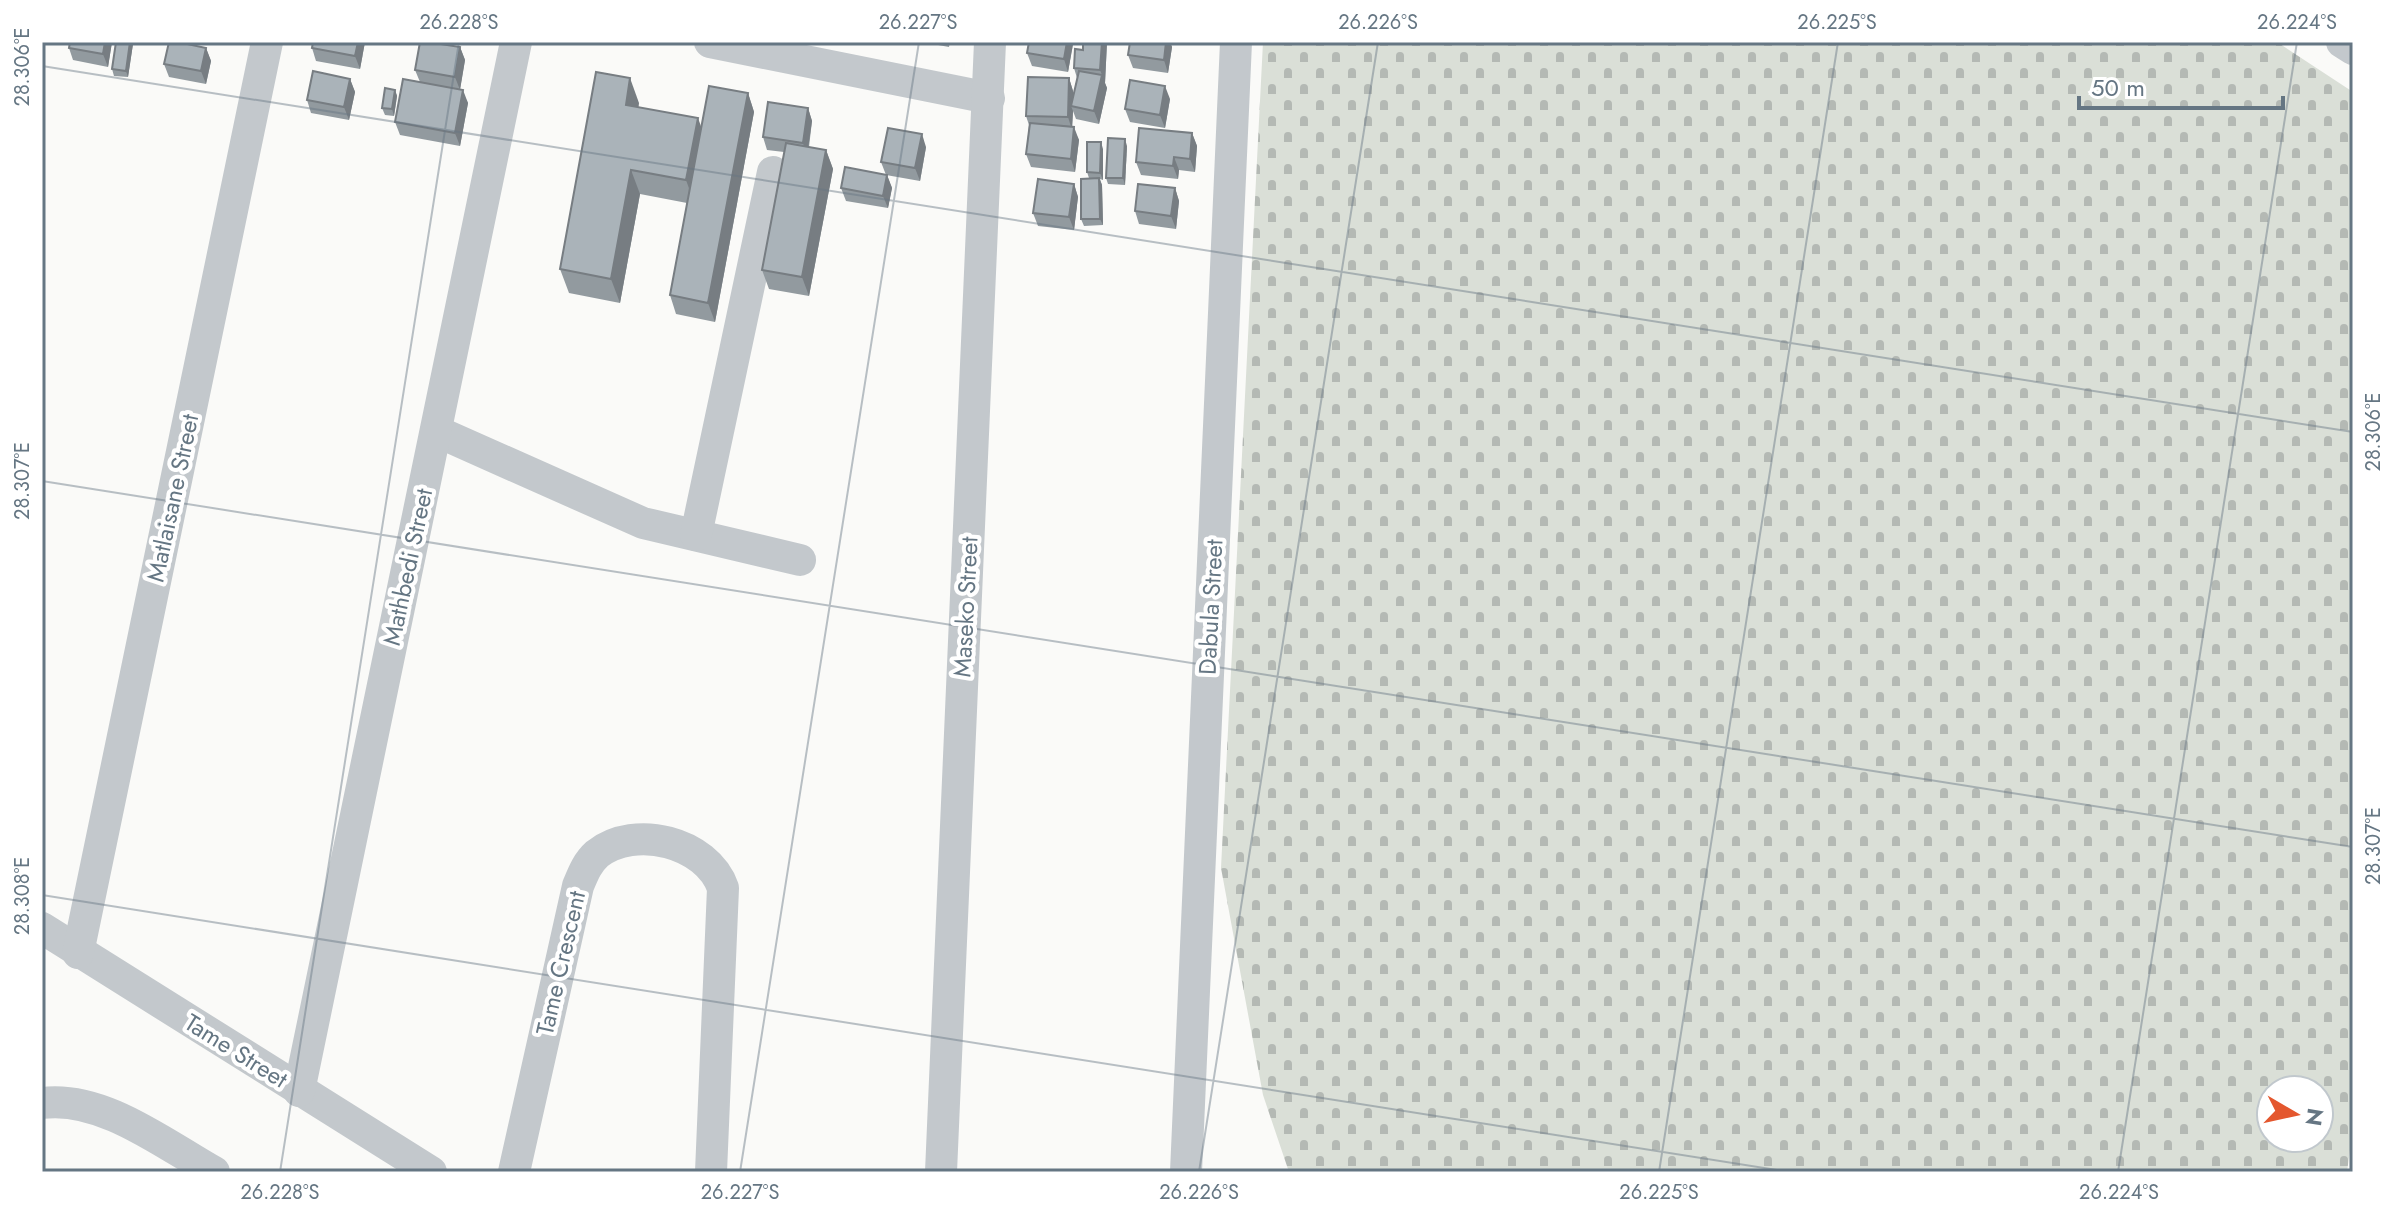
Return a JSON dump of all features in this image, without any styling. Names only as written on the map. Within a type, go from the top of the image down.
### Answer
[{"type":"street","name":"Matlaisane Street","points":[[78,953],[267,42]]},
{"type":"street","name":"Mathbedi Street","points":[[299,1091],[516,42]]},
{"type":"street","points":[[710,42],[989,98]]},
{"type":"street","name":"Maseko Street","points":[[941,1172],[990,42]]},
{"type":"street","name":"Dabula Street","points":[[1186,1172],[1236,42]]},
{"type":"street","points":[[2342,42],[2353,49]]},
{"type":"street","points":[[696,535],[773,172]]},
{"type":"street","points":[[436,431],[643,523],[800,560]]},
{"type":"street","name":"Tame Crescent","points":[[514,1172],[578,886],[588,864],[598,853],[615,845],[642,841],[676,844],[696,852],[718,874],[723,888],[711,1172]]},
{"type":"street","name":"Tame Street","points":[[42,928],[431,1172]]},
{"type":"street","points":[[42,1103],[77,1105],[123,1120],[214,1172]]},
{"type":"green space","points":[[1263,42],[2277,42],[2353,92],[2353,1128],[2347,1172],[1289,1172],[1263,1095],[1221,868]]},
{"type":"building","points":[[70,42],[105,42],[103,54],[69,48]]},
{"type":"building","points":[[116,42],[130,42],[126,71],[112,69]]},
{"type":"building","points":[[169,42],[206,48],[201,71],[164,64]]},
{"type":"building","points":[[313,42],[358,42],[355,56],[312,48]]},
{"type":"building","points":[[420,42],[460,47],[455,77],[415,70]]},
{"type":"building","points":[[1029,42],[1067,42],[1064,59],[1027,53]]},
{"type":"building","points":[[1083,42],[1102,42],[1100,70],[1074,68],[1075,49],[1083,50]]},
{"type":"building","points":[[1130,42],[1166,42],[1164,60],[1128,55]]},
{"type":"building","points":[[313,71],[350,79],[344,107],[307,100]]},
{"type":"building","points":[[1079,71],[1102,75],[1094,111],[1071,106]]},
{"type":"building","points":[[596,72],[630,78],[626,105],[698,118],[686,180],[631,170],[611,279],[560,269]]},
{"type":"building","points":[[1028,77],[1069,78],[1068,117],[1026,116]]},
{"type":"building","points":[[403,79],[463,90],[455,133],[395,122]]},
{"type":"building","points":[[1130,80],[1165,86],[1160,115],[1125,109]]},
{"type":"building","points":[[709,86],[748,93],[708,303],[670,295]]},
{"type":"building","points":[[385,88],[395,90],[392,109],[382,108]]},
{"type":"building","points":[[768,102],[808,108],[803,143],[763,137]]},
{"type":"building","points":[[1030,123],[1074,127],[1071,159],[1026,154]]},
{"type":"building","points":[[888,128],[922,134],[915,168],[881,162]]},
{"type":"building","points":[[1139,128],[1192,133],[1190,159],[1174,157],[1173,166],[1136,162]]},
{"type":"building","points":[[1108,138],[1125,139],[1123,178],[1106,178]]},
{"type":"building","points":[[1087,142],[1101,142],[1100,173],[1087,172]]},
{"type":"building","points":[[786,143],[826,150],[802,277],[762,270]]},
{"type":"building","points":[[845,167],[887,175],[883,196],[841,188]]},
{"type":"building","points":[[1099,178],[1100,219],[1081,219],[1081,179]]},
{"type":"building","points":[[1038,179],[1074,184],[1069,217],[1033,213]]},
{"type":"building","points":[[1138,184],[1175,188],[1171,216],[1135,211]]}]
